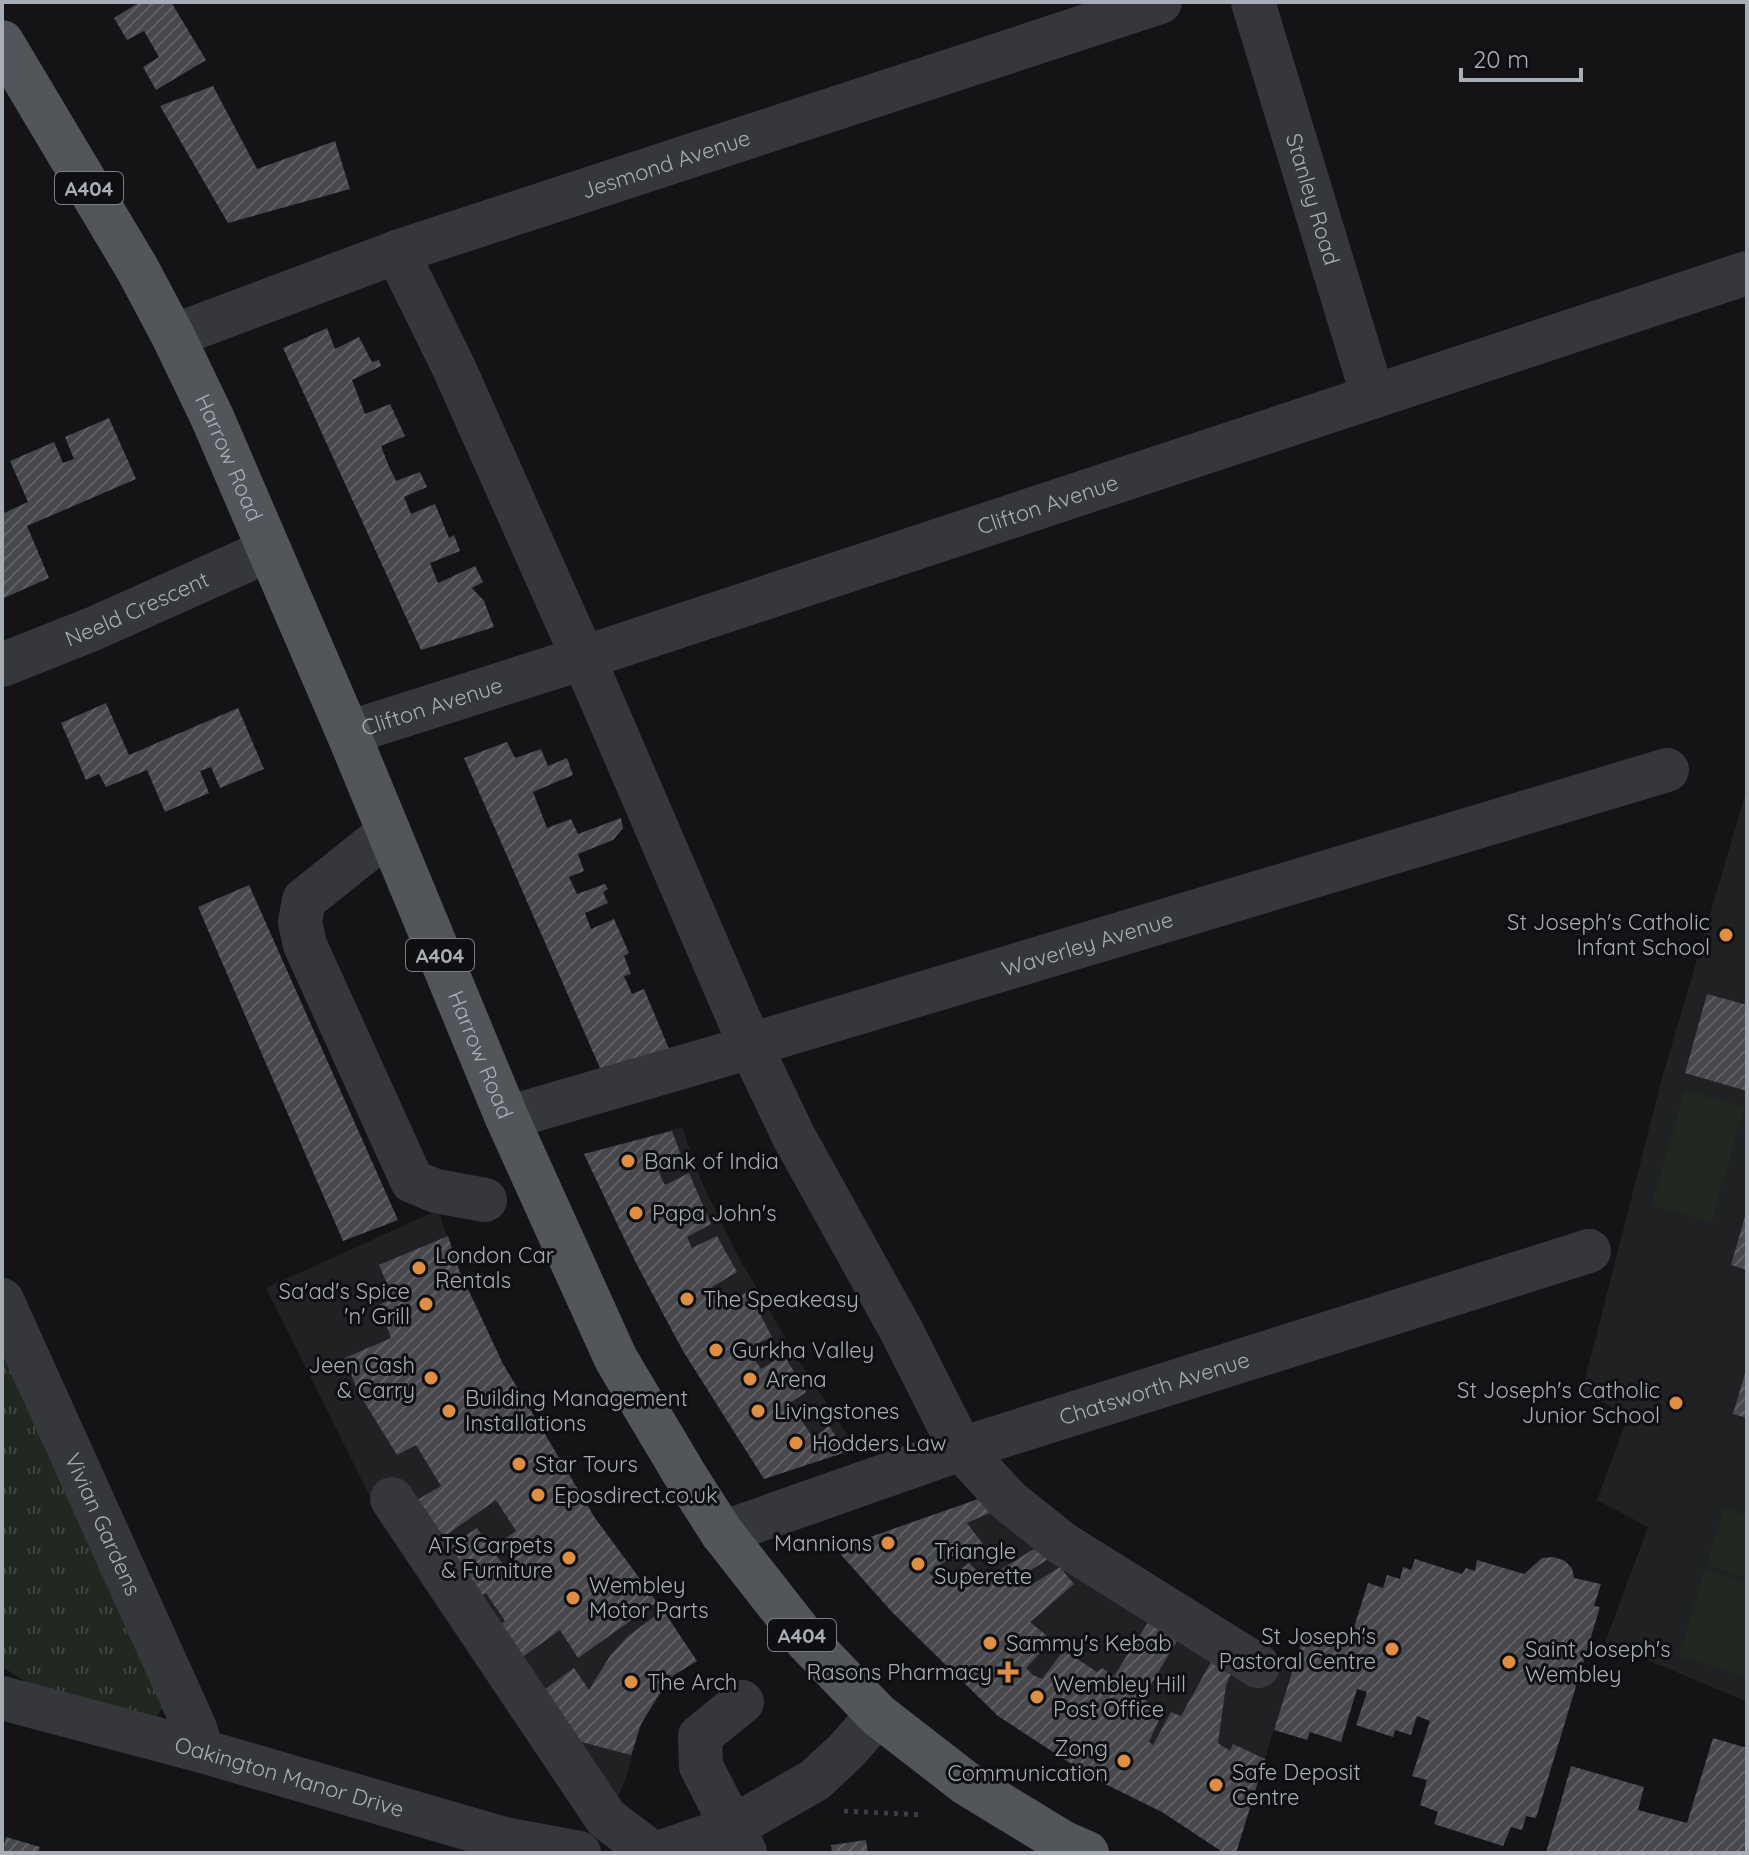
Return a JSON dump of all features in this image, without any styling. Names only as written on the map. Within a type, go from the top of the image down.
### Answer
[{"type":"main road","name":"Harrow Road","points":[[2,42],[138,270],[173,336],[348,733],[507,1118],[616,1359],[722,1533],[806,1640],[878,1715],[967,1784],[1073,1850]]},
{"type":"street","name":"Jesmond Avenue","points":[[173,336],[397,252],[1160,2]]},
{"type":"street","name":"Stanley Road","points":[[1253,2],[1373,397]]},
{"type":"street","points":[[397,252],[454,368],[751,1047],[794,1137],[901,1330],[961,1449],[1009,1501],[1063,1544],[1258,1666]]},
{"type":"street","name":"Clifton Avenue","points":[[348,733],[1747,273]]},
{"type":"street","name":"Neeld Crescent","points":[[4,664],[95,628],[269,550]]},
{"type":"street","name":"Waverley Avenue","points":[[507,1118],[1667,770]]},
{"type":"street","points":[[389,832],[304,900],[300,922],[305,945],[412,1181],[436,1191],[485,1200]]},
{"type":"street","name":"Chatsworth Avenue","points":[[722,1533],[961,1449],[1589,1251]]},
{"type":"street","name":"Vivian Gardens","points":[[2,1300],[195,1728],[202,1751]]},
{"type":"street","points":[[392,1499],[606,1818],[655,1853],[738,1840],[815,1780],[878,1715]]},
{"type":"street","name":"Oakington Manor Drive","points":[[2,1698],[202,1751],[504,1839],[579,1853]]},
{"type":"street","points":[[738,1840],[701,1766],[700,1736],[742,1702]]},
{"type":"shaded area","name":"St Joseph's Catholic Junior School","points":[[1747,788],[1747,1702],[1605,1642],[1648,1527],[1597,1500],[1628,1416],[1582,1391],[1661,1082]]},
{"type":"shaded area","points":[[682,1127],[703,1185],[736,1252],[797,1358],[855,1447],[846,1452],[764,1479],[683,1351],[620,1231],[584,1154]]},
{"type":"shaded area","points":[[438,1210],[459,1270],[503,1364],[595,1518],[697,1661],[674,1675],[641,1724],[625,1781],[614,1806],[446,1618],[367,1491],[266,1288]]},
{"type":"shaded area","points":[[1010,1491],[1292,1671],[1236,1853],[1093,1778],[998,1716],[917,1638],[836,1549],[984,1497]]},
{"type":"green space","points":[[1685,1090],[1744,1108],[1711,1222],[1652,1205]]},
{"type":"green space","points":[[2,1331],[164,1705],[155,1719],[55,1694],[36,1687],[2,1666]]},
{"type":"green space","points":[[1724,1508],[1747,1515],[1747,1578],[1707,1565]]},
{"type":"green space","points":[[1705,1570],[1747,1583],[1747,1676],[1679,1656]]},
{"type":"building","points":[[140,2],[171,2],[206,60],[156,90],[143,67],[159,57],[144,31],[127,40],[114,18]]},
{"type":"building","points":[[213,86],[257,169],[335,141],[350,189],[228,223],[160,106]]},
{"type":"building","points":[[327,328],[335,349],[359,337],[372,362],[379,360],[381,366],[352,380],[365,414],[390,404],[405,436],[381,446],[388,464],[396,481],[420,472],[427,487],[404,497],[411,514],[435,504],[449,538],[454,535],[460,551],[430,563],[438,583],[475,566],[483,582],[472,588],[484,601],[494,627],[421,650],[283,348]]},
{"type":"building","points":[[109,418],[136,479],[27,526],[49,578],[4,598],[2,514],[28,502],[10,461],[54,442],[63,463],[74,459],[65,437]]},
{"type":"building","points":[[106,703],[129,755],[238,708],[264,769],[220,788],[211,767],[200,771],[209,793],[165,812],[147,770],[106,787],[99,774],[86,780],[61,723]]},
{"type":"building","points":[[507,742],[515,758],[541,749],[548,766],[567,758],[573,775],[533,792],[547,828],[571,819],[578,834],[621,818],[623,828],[613,840],[578,854],[584,871],[569,877],[577,894],[605,884],[608,889],[603,892],[608,903],[585,913],[591,929],[614,919],[629,953],[624,956],[631,974],[624,976],[632,994],[644,989],[669,1049],[600,1068],[464,758]]},
{"type":"building","points":[[249,885],[398,1220],[343,1241],[198,907]]},
{"type":"building","points":[[1707,994],[1747,1005],[1747,1091],[1685,1073]]},
{"type":"building","points":[[672,1131],[681,1155],[658,1167],[660,1175],[665,1185],[689,1173],[711,1224],[687,1237],[692,1248],[717,1236],[737,1272],[712,1287],[724,1306],[748,1291],[772,1337],[747,1348],[761,1369],[784,1355],[806,1392],[784,1407],[791,1419],[798,1415],[813,1438],[829,1426],[846,1452],[764,1479],[683,1351],[636,1263],[584,1154]]},
{"type":"building","points":[[1747,1213],[1747,1270],[1731,1265]]},
{"type":"building","points":[[448,1236],[459,1270],[503,1364],[595,1518],[657,1602],[578,1658],[560,1630],[517,1661],[494,1630],[505,1621],[486,1593],[481,1596],[445,1550],[477,1528],[511,1576],[521,1570],[502,1541],[516,1531],[496,1500],[439,1540],[417,1500],[441,1486],[416,1445],[397,1455],[358,1392],[345,1358],[391,1338],[379,1305],[393,1298],[379,1265]]},
{"type":"building","points":[[1747,1370],[1747,1418],[1733,1414]]},
{"type":"building","points":[[984,1497],[1003,1507],[967,1523],[983,1544],[956,1554],[929,1573],[942,1584],[969,1563],[985,1579],[1042,1544],[1050,1558],[1023,1575],[1031,1585],[1060,1567],[1074,1584],[1030,1622],[1052,1640],[1026,1668],[1033,1675],[1042,1679],[1064,1650],[1097,1672],[1102,1668],[1114,1676],[1156,1610],[1184,1629],[1143,1698],[1162,1713],[1149,1742],[1153,1745],[1171,1712],[1181,1716],[1216,1653],[1235,1665],[1226,1685],[1218,1743],[1230,1751],[1233,1744],[1265,1759],[1236,1853],[1224,1853],[1162,1812],[1093,1778],[998,1716],[891,1611],[836,1549]]},
{"type":"building","name":"Saint Joseph's Wembley","points":[[1554,1557],[1572,1568],[1574,1578],[1601,1584],[1594,1606],[1600,1607],[1536,1818],[1526,1816],[1522,1830],[1511,1827],[1503,1846],[1434,1824],[1438,1812],[1420,1805],[1427,1780],[1412,1776],[1430,1721],[1417,1716],[1411,1735],[1395,1730],[1393,1737],[1356,1725],[1367,1692],[1357,1689],[1341,1742],[1310,1732],[1307,1740],[1274,1730],[1305,1630],[1349,1643],[1368,1583],[1383,1588],[1387,1575],[1400,1579],[1403,1567],[1411,1570],[1415,1559],[1462,1574],[1466,1568],[1475,1571],[1477,1560],[1524,1574],[1542,1558]]},
{"type":"building","name":"The Arch","points":[[663,1610],[697,1661],[674,1675],[659,1694],[641,1724],[631,1755],[551,1734],[530,1700],[574,1668],[589,1690],[610,1656],[627,1637]]},
{"type":"building","points":[[1713,1738],[1747,1748],[1747,1853],[1546,1853],[1571,1766],[1644,1787],[1638,1810],[1687,1823]]},
{"type":"building","points":[[6,1837],[40,1847],[38,1853],[2,1853]]},
{"type":"building","points":[[866,1840],[868,1853],[832,1853],[831,1845]]},
{"type":"place","name":"St Joseph's Catholic Infant School","points":[[1726,935]]},
{"type":"place","name":"Bank of India","points":[[628,1161]]},
{"type":"place","name":"Papa John's","points":[[636,1213]]},
{"type":"place","name":"London Car Rentals","points":[[419,1268]]},
{"type":"place","name":"The Speakeasy","points":[[687,1299]]},
{"type":"place","name":"Sa'ad's Spice 'n' Grill","points":[[426,1304]]},
{"type":"place","name":"Gurkha Valley","points":[[716,1350]]},
{"type":"place","name":"Jeen Cash & Carry","points":[[431,1378]]},
{"type":"place","name":"Arena","points":[[750,1379]]},
{"type":"place","name":"St Joseph's Catholic Junior School","points":[[1676,1403]]},
{"type":"place","name":"Building Management Installations","points":[[449,1411]]},
{"type":"place","name":"Livingstones","points":[[758,1411]]},
{"type":"place","name":"Hodders Law","points":[[796,1443]]},
{"type":"place","name":"Star Tours","points":[[519,1464]]},
{"type":"place","name":"Eposdirect.co.uk","points":[[538,1495]]},
{"type":"place","name":"Mannions","points":[[888,1543]]},
{"type":"place","name":"ATS Carpets & Furniture","points":[[569,1558]]},
{"type":"place","name":"Triangle Superette","points":[[918,1564]]},
{"type":"place","name":"Wembley Motor Parts","points":[[573,1598]]},
{"type":"place","name":"Sammy's Kebab","points":[[990,1643]]},
{"type":"place","name":"St Joseph's Pastoral Centre","points":[[1392,1649]]},
{"type":"place","name":"Saint Joseph's Wembley","points":[[1509,1662]]},
{"type":"place","name":"Rasons Pharmacy","points":[[1008,1672]]},
{"type":"place","name":"The Arch","points":[[631,1682]]},
{"type":"place","name":"Wembley Hill Post Office","points":[[1037,1697]]},
{"type":"place","name":"Zong Communication","points":[[1124,1761]]},
{"type":"place","name":"Safe Deposit Centre","points":[[1216,1785]]}]
